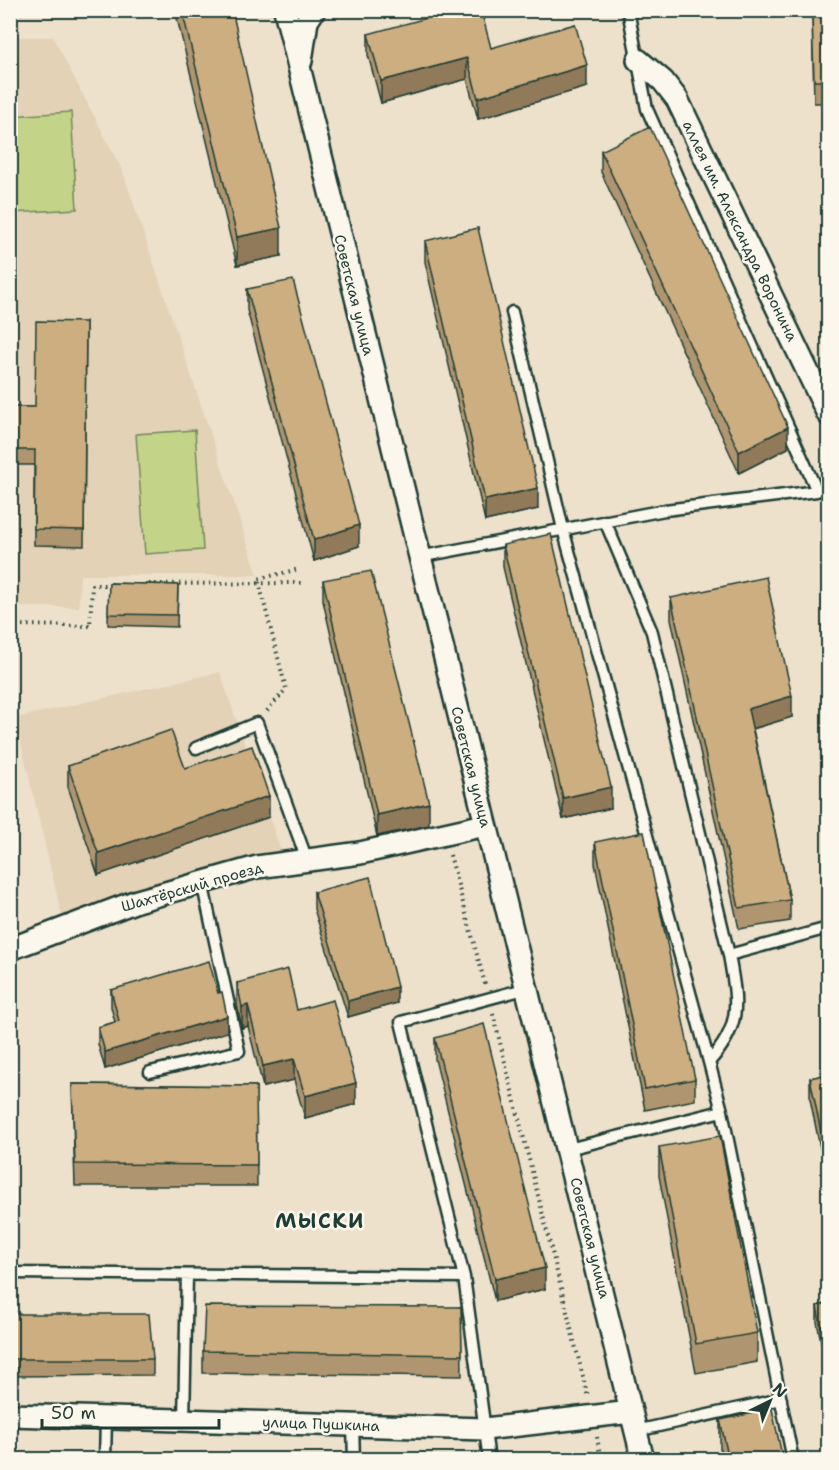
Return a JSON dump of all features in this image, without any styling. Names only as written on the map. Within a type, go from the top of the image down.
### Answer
[{"type":"street","name":"Советская улица","points":[[285,10],[643,1460]]},
{"type":"street","points":[[299,74],[307,21],[314,10]]},
{"type":"street","name":"аллея им. Александра Воронина","points":[[638,60],[663,81],[677,99],[828,414]]},
{"type":"street","name":"Шахтёрский проезд","points":[[10,949],[137,901],[257,867],[360,853],[485,825]]},
{"type":"street","name":"улица Пушкина","points":[[10,1415],[485,1429],[592,1417],[634,1422]]},
{"type":"lane","points":[[419,557],[665,510],[818,491],[647,109],[628,10]]},
{"type":"lane","points":[[512,312],[563,529],[722,1111],[793,1460]]},
{"type":"lane","points":[[605,521],[652,632],[729,955],[738,1005],[726,1044],[709,1062]]},
{"type":"lane","points":[[196,748],[257,723],[307,860]]},
{"type":"lane","points":[[150,1072],[239,1051],[202,882]]},
{"type":"lane","points":[[729,955],[828,928]]},
{"type":"lane","points":[[489,1460],[464,1277],[401,1022],[528,988]]},
{"type":"lane","points":[[568,1149],[722,1111]]},
{"type":"lane","points":[[10,1274],[464,1277]]},
{"type":"lane","points":[[184,1420],[187,1275]]},
{"type":"lane","points":[[634,1422],[781,1400]]},
{"type":"lane","points":[[105,1460],[106,1418]]},
{"type":"lane","points":[[353,1425],[354,1460]]},
{"type":"path","points":[[257,723],[286,689],[258,579],[298,568]]},
{"type":"path","points":[[140,584],[302,583]]},
{"type":"path","points":[[10,625],[90,626],[92,585],[116,585]]},
{"type":"path","points":[[444,834],[489,998],[601,1460]]},
{"type":"shaded area","points":[[11,37],[53,37],[123,172],[258,575],[80,575],[79,607],[11,607]]},
{"type":"shaded area","points":[[220,672],[285,863],[65,929],[15,718]]},
{"type":"green space","points":[[71,112],[77,209],[11,213],[11,116]]},
{"type":"green space","points":[[195,430],[203,550],[145,554],[136,434]]},
{"type":"building","points":[[182,10],[232,10],[281,228],[237,237]]},
{"type":"building","points":[[456,10],[481,10],[491,48],[575,24],[587,65],[478,98],[467,58],[381,81],[368,34]]},
{"type":"building","points":[[812,14],[828,14],[828,81],[814,81]]},
{"type":"building","points":[[650,127],[788,427],[739,452],[601,151]]},
{"type":"building","points":[[478,228],[538,488],[485,500],[425,241]]},
{"type":"building","points":[[293,280],[359,525],[314,540],[247,289]]},
{"type":"building","points":[[36,321],[86,322],[84,530],[34,529],[35,450],[10,450],[10,407],[35,407]]},
{"type":"building","points":[[551,534],[611,787],[563,798],[503,545]]},
{"type":"building","points":[[371,571],[429,803],[377,815],[323,580]]},
{"type":"building","points":[[766,577],[792,696],[748,709],[790,900],[739,908],[671,598]]},
{"type":"building","points":[[109,583],[178,585],[177,615],[108,614]]},
{"type":"building","points":[[171,730],[185,768],[252,746],[269,796],[98,853],[68,766]]},
{"type":"building","points":[[644,832],[695,1079],[645,1089],[595,842]]},
{"type":"building","points":[[370,877],[397,987],[348,1001],[314,892]]},
{"type":"building","points":[[209,961],[218,993],[222,992],[227,1016],[105,1052],[98,1027],[119,1021],[111,990]]},
{"type":"building","points":[[288,969],[297,1010],[333,1000],[356,1083],[305,1096],[294,1059],[263,1066],[248,1005],[242,1007],[237,983]]},
{"type":"building","points":[[484,1024],[545,1268],[495,1279],[435,1038]]},
{"type":"building","points":[[828,1074],[828,1166],[810,1078]]},
{"type":"building","points":[[72,1084],[256,1086],[257,1165],[75,1164]]},
{"type":"building","points":[[720,1136],[757,1333],[696,1344],[659,1147]]},
{"type":"building","points":[[828,1303],[828,1360],[817,1306]]},
{"type":"building","points":[[205,1306],[461,1307],[462,1355],[203,1351]]},
{"type":"building","points":[[10,1314],[149,1314],[153,1359],[10,1359]]},
{"type":"building","points":[[772,1409],[783,1460],[729,1460],[720,1420]]},
{"type":"building","points":[[591,1452],[592,1460],[516,1460],[515,1457]]},
{"type":"district","name":"МЫСКИ","points":[[320,1221]]}]
